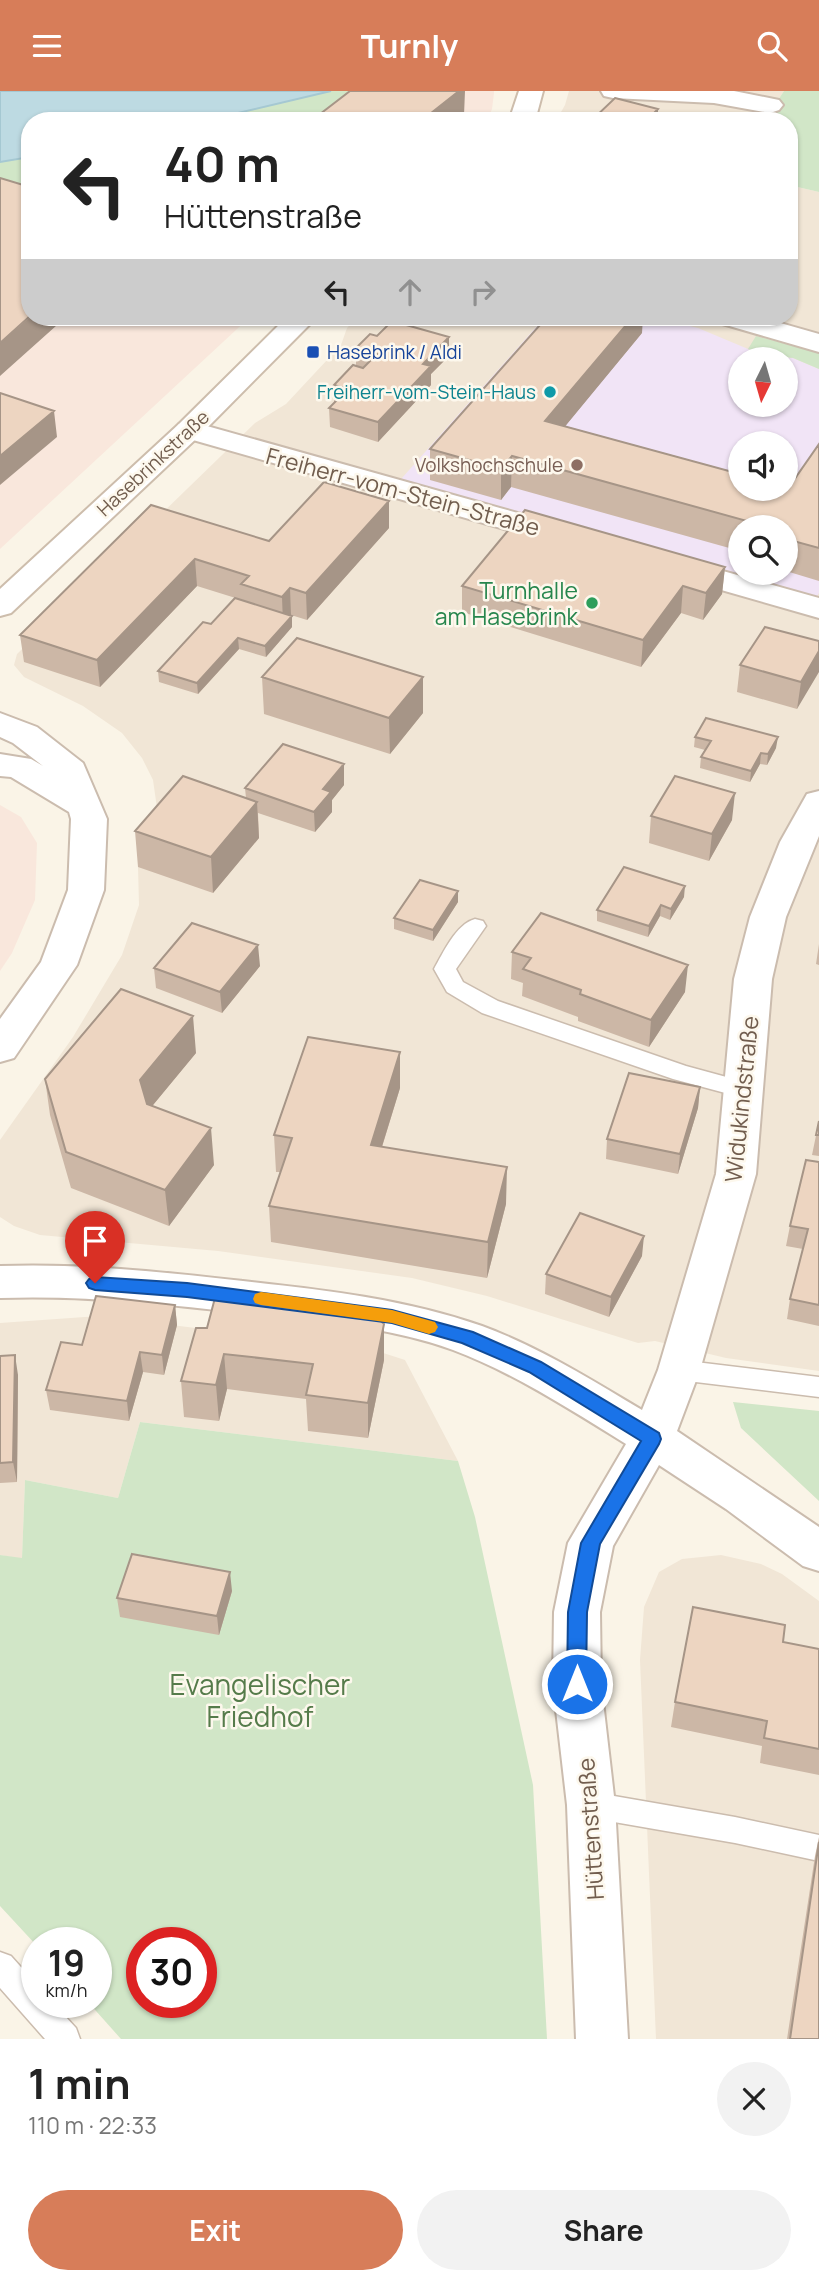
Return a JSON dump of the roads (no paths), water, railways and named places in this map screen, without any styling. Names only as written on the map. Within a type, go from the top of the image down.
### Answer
[{"type":"street","points":[[525,112],[531,91]]},
{"type":"street","points":[[613,91],[714,95],[770,104]]},
{"type":"street","name":"Hasebrinkstraße","points":[[0,606],[189,430],[294,326]]},
{"type":"street","points":[[760,326],[819,343]]},
{"type":"street","name":"Freiherr-vom-Stein-Straße","points":[[189,430],[596,544]]},
{"type":"street","points":[[649,560],[819,608]]},
{"type":"street","points":[[0,724],[25,735],[71,771],[89,819],[86,890],[58,965],[0,1048]]},
{"type":"street","points":[[0,765],[19,767],[86,806]]},
{"type":"street","name":"Widukindstraße","points":[[652,1439],[679,1370],[736,1174],[753,979],[768,917],[798,842],[819,802]]},
{"type":"street","points":[[0,1282],[28,1280],[160,1287],[392,1317],[466,1337],[535,1367],[781,1523],[819,1552]]},
{"type":"street","name":"Hüttenstraße","points":[[602,2039],[591,1805],[577,1684],[577,1612],[591,1543],[652,1439]]},
{"type":"lane","points":[[475,926],[445,969],[455,987],[490,1007],[681,1073],[744,1090]]},
{"type":"lane","points":[[679,1370],[819,1387]]},
{"type":"lane","points":[[591,1805],[735,1830],[819,1848]]},
{"type":"lane","points":[[0,1966],[65,2039]]},
{"type":"water","points":[[0,91],[331,91],[242,112],[21,112],[21,158],[0,162]]},
{"type":"place","name":"Hasebrink / Aldi","points":[[313,352]]},
{"type":"place","name":"Freiherr-vom-Stein-Haus","points":[[550,392]]},
{"type":"place","name":"Volkshochschule","points":[[577,465]]},
{"type":"place","name":"Turnhalle am Hasebrink","points":[[592,603]]},
{"type":"park label","name":"Evangelischer Friedhof","points":[[260,1700]]}]
